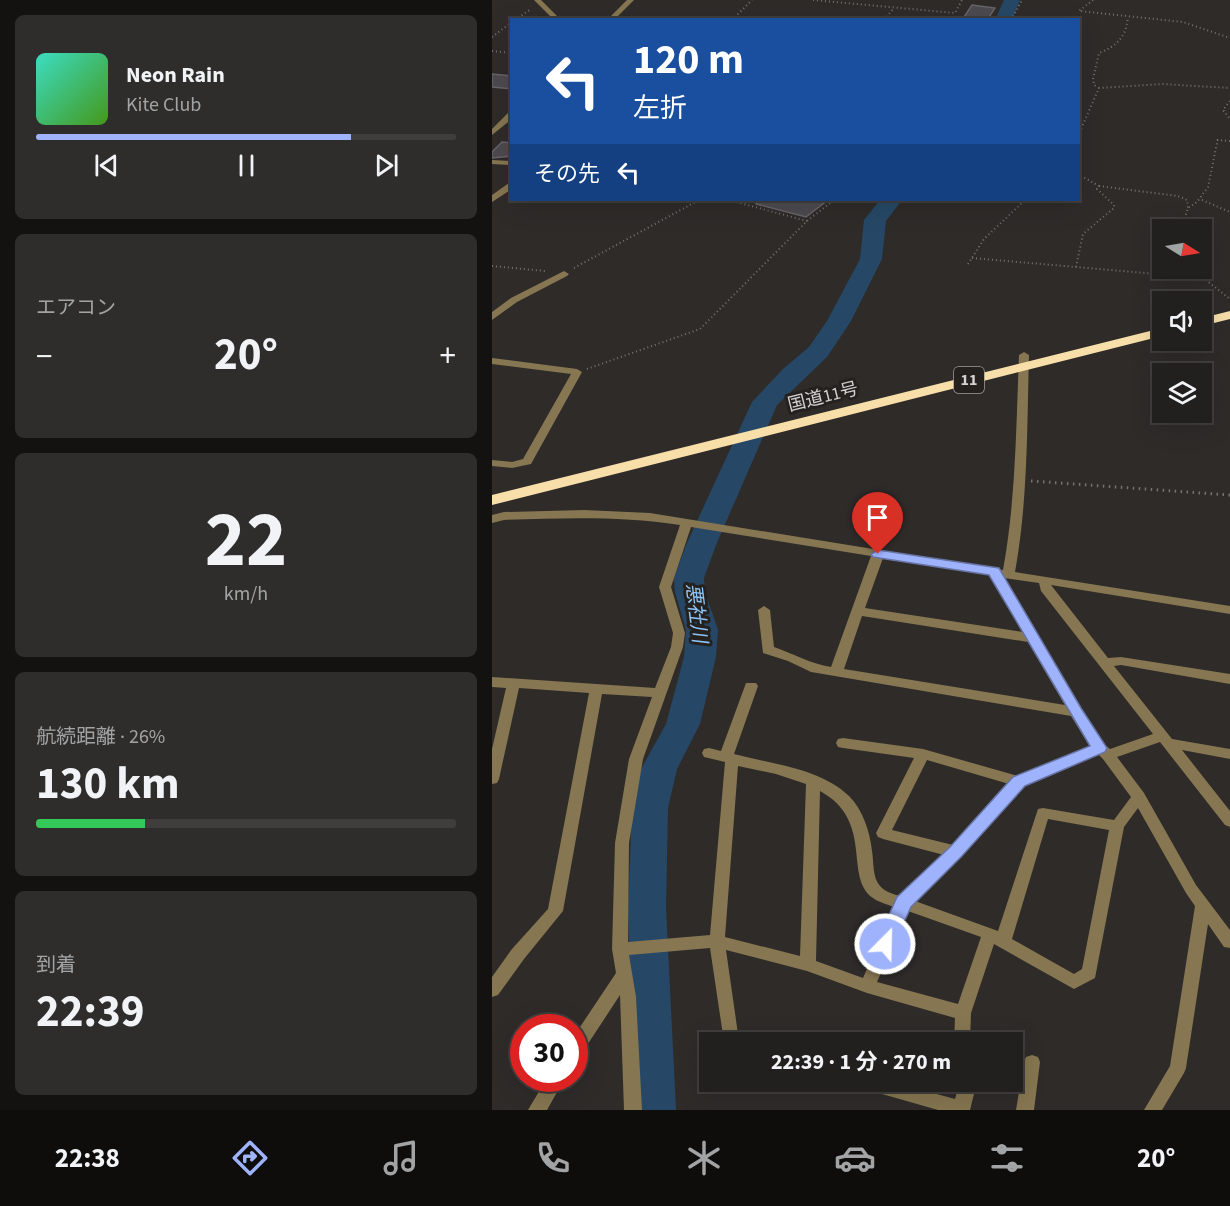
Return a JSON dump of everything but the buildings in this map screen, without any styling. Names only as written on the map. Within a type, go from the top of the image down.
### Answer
[{"type":"highway","points":[[1212,308],[1230,304]]},
{"type":"highway","points":[[1212,320],[1230,315]]},
{"type":"highway","name":"国道11号","points":[[492,488],[777,423],[1024,361],[1152,324]]},
{"type":"highway","name":"国道11号","points":[[1024,361],[1152,334]]},
{"type":"highway","name":"国道11号","points":[[492,500],[739,432]]},
{"type":"street","points":[[612,18],[631,0]]},
{"type":"street","points":[[538,2],[556,18]]},
{"type":"street","points":[[492,132],[510,116]]},
{"type":"street","points":[[492,162],[510,163]]},
{"type":"street","points":[[492,199],[510,186]]},
{"type":"street","points":[[492,317],[514,300],[564,274]]},
{"type":"street","points":[[492,470],[527,462],[577,372],[493,361]]},
{"type":"street","points":[[1024,361],[1016,531],[1001,572],[1031,638],[1075,712],[1139,797],[1191,889],[1230,942]]},
{"type":"street","points":[[492,463],[513,465]]},
{"type":"street","points":[[492,519],[504,516],[584,513],[650,517],[1230,610]]},
{"type":"street","points":[[633,1110],[628,997],[623,976],[627,948],[622,843],[636,759],[677,646],[679,633],[665,587],[694,523]]},
{"type":"street","points":[[836,672],[878,554]]},
{"type":"street","points":[[1045,580],[1045,588],[1230,821]]},
{"type":"street","points":[[764,610],[768,650],[793,658],[811,668],[1075,712]]},
{"type":"street","points":[[859,611],[1031,638]]},
{"type":"street","points":[[1106,663],[1121,662],[1230,679]]},
{"type":"street","points":[[492,682],[660,693]]},
{"type":"street","points":[[492,779],[514,683]]},
{"type":"street","points":[[730,1032],[717,941],[729,757],[752,686]]},
{"type":"street","points":[[492,990],[518,954],[555,911],[596,689]]},
{"type":"street","points":[[867,986],[904,902],[956,852],[1019,782],[1104,752],[1165,739],[1230,754]]},
{"type":"street","points":[[843,743],[922,754],[1019,782]]},
{"type":"street","points":[[709,753],[777,768],[834,791],[844,800],[855,816],[865,851],[870,888],[879,895],[904,902],[996,937],[1074,982],[1089,973],[1117,826],[1139,797]]},
{"type":"street","points":[[922,754],[883,833],[956,852]]},
{"type":"street","points":[[808,965],[813,783]]},
{"type":"street","points":[[962,1032],[963,1013],[996,937],[1042,813],[1117,826]]},
{"type":"street","points":[[1153,1110],[1178,1068],[1203,906]]},
{"type":"street","points":[[627,948],[674,942],[717,941],[808,965],[867,986],[963,1013]]},
{"type":"street","points":[[588,1030],[623,976]]},
{"type":"street","points":[[1025,1110],[1032,1062]]},
{"type":"street","points":[[537,1110],[548,1092]]},
{"type":"street","points":[[902,1092],[961,1109],[965,1092]]},
{"type":"path","points":[[734,18],[752,0]]},
{"type":"path","points":[[813,0],[955,13],[962,0]]},
{"type":"path","points":[[1012,18],[1022,0]]},
{"type":"path","points":[[1093,0],[1079,11],[1183,22],[1230,38]]},
{"type":"path","points":[[517,18],[538,2]]},
{"type":"path","points":[[886,18],[894,8]]},
{"type":"path","points":[[1128,17],[1122,39],[1114,48],[1099,53],[1093,79],[1094,85],[1099,88],[1162,84],[1230,88]]},
{"type":"path","points":[[492,37],[510,23]]},
{"type":"path","points":[[492,51],[510,53]]},
{"type":"path","points":[[1080,133],[1099,88]]},
{"type":"path","points":[[1230,101],[1222,110],[1230,119]]},
{"type":"path","points":[[1188,208],[1202,200],[1208,191],[1217,139],[1230,141]]},
{"type":"path","points":[[1080,175],[1099,186],[1178,196],[1187,200],[1188,208],[1184,219]]},
{"type":"path","points":[[1076,267],[1083,234],[1114,208],[1112,201],[1097,189],[1099,186]]},
{"type":"path","points":[[1202,200],[1230,212]]},
{"type":"path","points":[[492,266],[564,274],[697,201]]},
{"type":"path","points":[[733,201],[807,221]]},
{"type":"path","points":[[577,372],[700,329],[807,221],[833,201]]},
{"type":"path","points":[[968,264],[984,238],[1024,201]]},
{"type":"path","points":[[972,258],[1152,274]]},
{"type":"path","points":[[1205,279],[1230,299]]},
{"type":"path","points":[[1020,480],[1230,495]]},
{"type":"waterway","name":"悪社川","points":[[1004,18],[1012,0]]},
{"type":"waterway","name":"悪社川","points":[[654,1110],[647,908],[650,808],[659,769],[683,724],[700,657],[702,630],[690,592],[689,578],[701,545],[765,402],[792,374],[818,352],[839,321],[871,259],[875,220],[890,201]]},
{"type":"route","points":[[878,554],[994,571],[1075,712],[1099,748],[1019,782],[956,852],[904,902],[885,944]]}]
